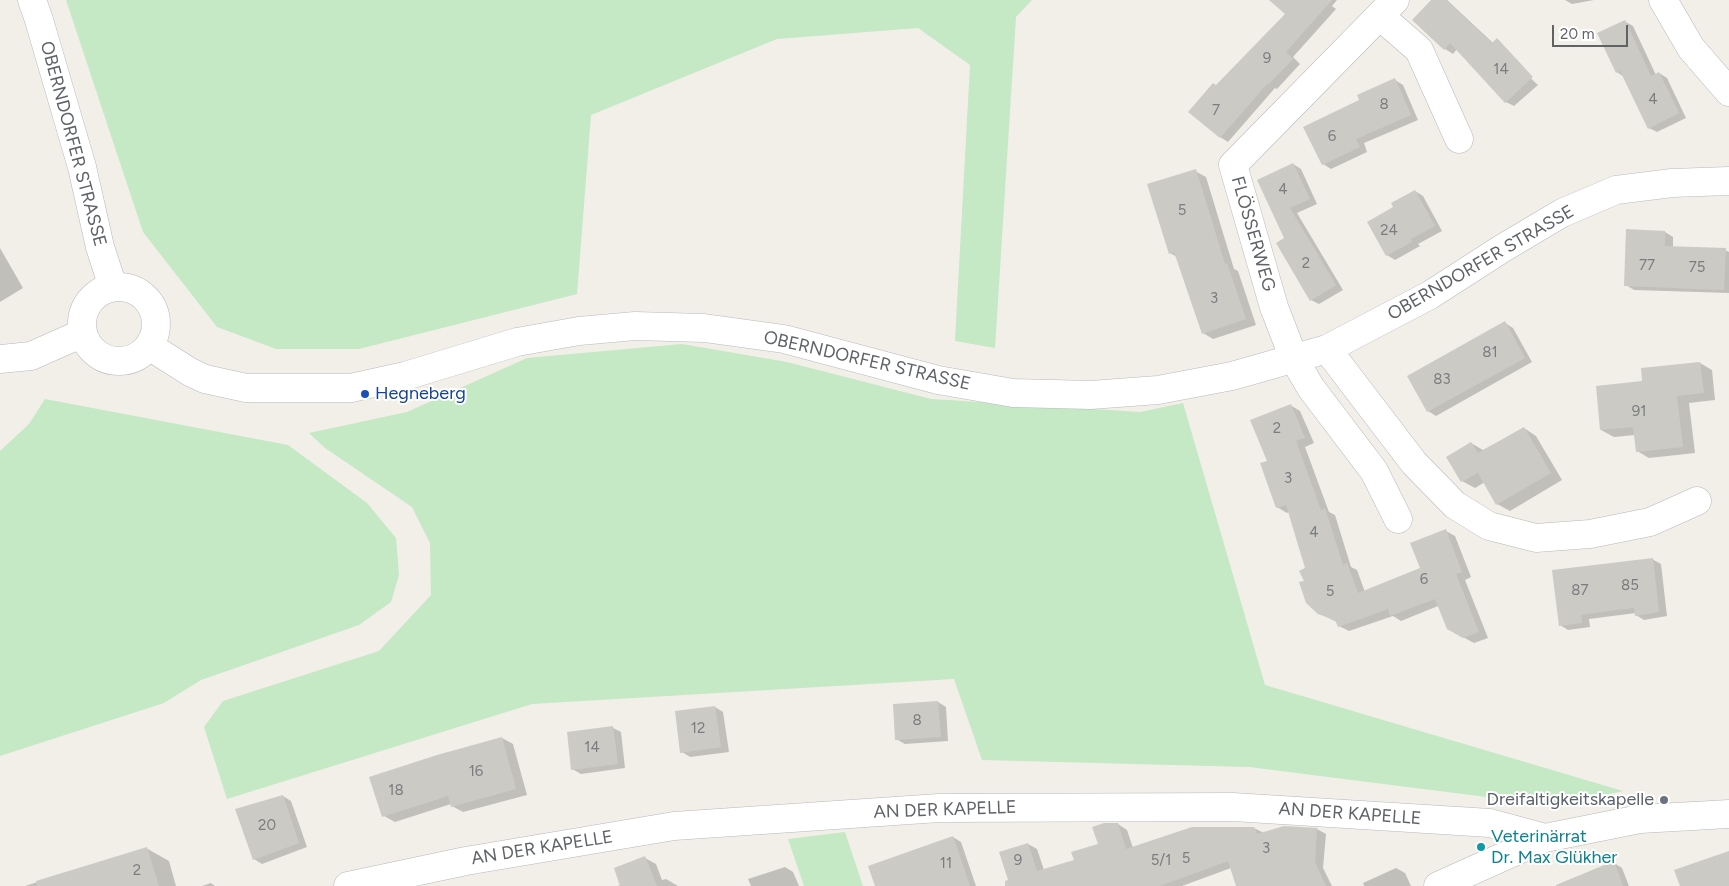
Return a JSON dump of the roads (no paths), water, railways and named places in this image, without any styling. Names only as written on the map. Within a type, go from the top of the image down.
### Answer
[{"type":"street","name":"OBERNDORFER STRASSE","points":[[32,0],[80,158],[100,247],[113,287]]},
{"type":"street","points":[[1662,0],[1690,48],[1729,92]]},
{"type":"street","name":"FLÖSSERWEG","points":[[1294,360],[1274,307],[1233,165],[1388,8],[1419,50],[1459,140]]},
{"type":"street","name":"OBERNDORFER STRASSE","points":[[149,346],[190,372],[205,379],[246,388],[351,388],[406,376],[517,342],[579,331],[635,326],[704,328],[784,339],[938,380],[1013,393],[1091,395],[1158,390],[1232,376],[1294,360],[1327,349],[1430,295],[1562,213],[1616,190],[1672,183],[1729,181]]},
{"type":"street","points":[[113,287],[126,288],[138,292],[147,300],[153,310],[155,328],[149,346],[130,360],[106,359],[96,353],[88,344],[83,333],[82,321],[85,309],[92,298],[101,291],[113,287]]},
{"type":"street","points":[[0,359],[31,356],[83,333]]},
{"type":"street","points":[[1327,349],[1414,463],[1455,505],[1489,526],[1536,538],[1590,534],[1650,522],[1697,501]]},
{"type":"street","points":[[1294,360],[1311,388],[1374,471],[1398,519]]},
{"type":"street","name":"AN DER KAPELLE","points":[[348,886],[473,860],[674,826],[938,808],[1234,807],[1490,823],[1545,838]]},
{"type":"street","points":[[1438,886],[1545,838],[1640,819],[1729,814]]},
{"type":"place","name":"Hegneberg","points":[[365,394]]},
{"type":"place","name":"Dreifaltigkeitskapelle","points":[[1664,800]]},
{"type":"place","name":"Veterinärrat Dr. Max Glükher","points":[[1481,847]]}]
